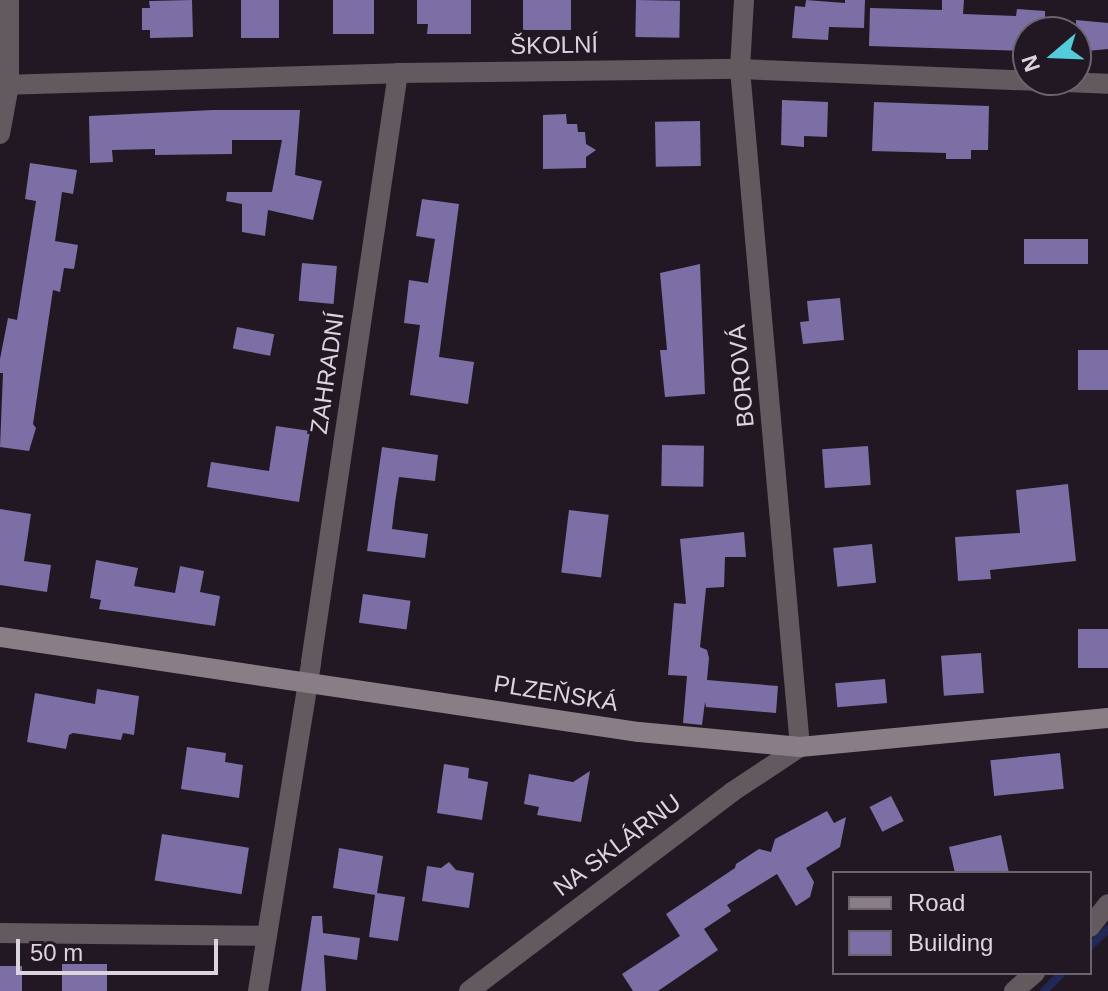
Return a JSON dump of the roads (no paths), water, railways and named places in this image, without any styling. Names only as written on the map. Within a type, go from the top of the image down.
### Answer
[{"type":"main road","name":"PLZEŇSKÁ","points":[[0,637],[639,732],[800,747],[1108,718]]},
{"type":"street","points":[[0,134],[9,0]]},
{"type":"street","name":"BOROVÁ","points":[[744,0],[740,69],[800,747]]},
{"type":"street","name":"ŠKOLNÍ","points":[[4,85],[398,73],[740,69],[1108,84]]},
{"type":"street","name":"ZAHRADNÍ","points":[[258,991],[398,73]]},
{"type":"street","name":"NA SKLÁRNU","points":[[469,991],[732,792],[800,747]]},
{"type":"street","points":[[1092,924],[1108,904]]},
{"type":"street","points":[[0,933],[267,936]]},
{"type":"street","points":[[1014,991],[1033,975]]},
{"type":"waterway","points":[[1092,944],[1108,929]]},
{"type":"waterway","points":[[1044,991],[1060,975]]}]
